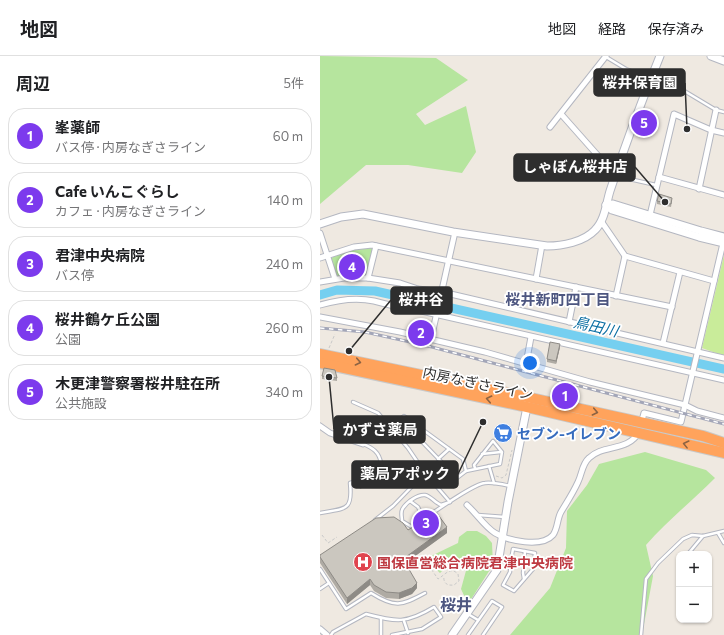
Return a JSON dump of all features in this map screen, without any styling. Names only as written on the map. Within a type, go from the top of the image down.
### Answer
[{"type":"highway","name":"内房なぎさライン","points":[[324,352],[528,402],[639,433],[724,453]]},
{"type":"highway","name":"内房なぎさライン","points":[[320,363],[641,422],[703,436],[724,443]]},
{"type":"street","points":[[550,127],[606,56]]},
{"type":"street","points":[[320,224],[341,217],[363,214],[455,232],[542,245],[562,245],[592,234],[601,221],[660,56]]},
{"type":"street","points":[[711,56],[724,61]]},
{"type":"street","points":[[699,189],[716,110]]},
{"type":"street","points":[[561,114],[616,176]]},
{"type":"street","points":[[650,215],[674,114],[711,130],[724,133]]},
{"type":"street","points":[[659,177],[724,195]]},
{"type":"street","points":[[606,205],[613,204],[724,240]]},
{"type":"street","points":[[606,205],[612,210],[699,237],[724,240]]},
{"type":"street","points":[[601,221],[625,256],[714,281]]},
{"type":"street","points":[[431,339],[455,232]]},
{"type":"street","points":[[320,233],[335,279]]},
{"type":"street","points":[[467,505],[495,533],[522,542],[539,542],[549,538],[556,527],[561,512],[575,488],[583,466],[589,458],[595,454],[632,441],[639,433],[644,413],[681,422],[694,373],[724,240]]},
{"type":"street","points":[[536,279],[542,245]]},
{"type":"street","points":[[368,278],[376,246]]},
{"type":"street","points":[[320,258],[354,247],[376,246],[672,307]]},
{"type":"street","points":[[616,296],[625,256]]},
{"type":"street","points":[[663,343],[680,272]]},
{"type":"street","points":[[320,282],[335,279],[368,278],[400,283],[418,289],[663,343],[698,353],[724,358]]},
{"type":"street","points":[[569,322],[576,287]]},
{"type":"street","points":[[320,305],[332,301],[361,299],[437,314],[531,337],[724,380]]},
{"type":"street","points":[[320,317],[431,339],[685,406],[697,412],[724,418]]},
{"type":"street","points":[[526,364],[531,337]]},
{"type":"street","points":[[452,635],[497,570],[505,517],[528,402]]},
{"type":"street","points":[[320,426],[330,433],[363,444]]},
{"type":"street","points":[[320,629],[327,635]]},
{"type":"lane","points":[[606,56],[626,69],[689,92],[716,110],[724,112]]},
{"type":"lane","points":[[616,176],[657,185]]},
{"type":"lane","points":[[353,402],[378,413],[418,461],[425,474],[450,502]]},
{"type":"lane","points":[[390,427],[404,416],[463,459],[466,471]]},
{"type":"lane","points":[[400,419],[456,478],[466,471],[475,468],[500,464],[502,452],[493,441],[481,454],[474,465],[475,468]]},
{"type":"lane","points":[[320,513],[346,508],[350,504],[350,483],[369,477],[381,463],[380,457],[374,449],[363,444]]},
{"type":"lane","points":[[438,459],[449,449]]},
{"type":"lane","points":[[481,454],[502,452]]},
{"type":"lane","points":[[489,466],[494,483]]},
{"type":"lane","points":[[371,523],[393,506],[425,474]]},
{"type":"lane","points":[[450,502],[441,505],[430,497],[423,495],[416,497],[403,507],[401,513],[402,521],[406,525],[412,527],[450,502],[473,486],[483,483],[494,483],[511,486]]},
{"type":"lane","points":[[410,501],[418,507],[424,519]]},
{"type":"lane","points":[[478,515],[505,517]]},
{"type":"lane","points":[[641,635],[646,579],[658,563],[683,539],[692,535],[703,536],[724,531]]},
{"type":"lane","points":[[718,533],[724,543]]},
{"type":"lane","points":[[690,551],[703,536]]},
{"type":"lane","points":[[513,549],[535,553],[533,569],[514,592],[503,584],[510,572],[511,560],[513,549]]},
{"type":"lane","points":[[524,579],[523,573],[525,551]]},
{"type":"lane","points":[[498,559],[511,560]]},
{"type":"lane","points":[[320,569],[346,609],[371,593],[384,601],[394,604],[406,603],[425,593]]},
{"type":"lane","points":[[320,589],[329,583]]},
{"type":"lane","points":[[468,635],[492,601],[502,607],[483,635]]},
{"type":"lane","points":[[331,635],[333,632],[366,614],[380,618],[404,621],[417,617],[434,607],[441,617],[422,629],[392,635]]},
{"type":"lane","points":[[467,614],[478,620]]},
{"type":"lane","points":[[380,618],[381,635]]},
{"type":"lane","points":[[404,621],[408,632]]},
{"type":"path","points":[[324,352],[335,334]]},
{"type":"path","points":[[495,474],[499,478],[506,475],[513,444]]},
{"type":"path","points":[[322,534],[328,544],[337,538]]},
{"type":"path","points":[[423,557],[438,579],[444,576],[448,571],[452,570],[458,574],[459,581],[454,586],[450,586],[445,582],[444,576]]},
{"type":"green space","points":[[320,56],[436,58],[468,80],[416,114],[425,125],[466,106],[476,152],[462,173],[408,165],[366,165],[320,204]]},
{"type":"green space","points":[[362,246],[374,248],[368,275],[337,277],[330,260],[335,255]]},
{"type":"green space","points":[[724,255],[724,356],[702,348]]},
{"type":"green space","points":[[645,452],[706,470],[715,478],[646,545],[653,576],[642,635],[510,635],[550,588],[566,548],[567,511],[587,485],[599,464]]},
{"type":"green space","points":[[467,531],[477,531],[486,536],[492,543],[493,565],[468,604],[461,589],[467,567],[455,566],[448,561],[445,568],[440,573],[435,568],[431,556],[458,543],[459,537]]},
{"type":"building","points":[[659,194],[672,198],[671,204],[657,201]]},
{"type":"building","points":[[550,342],[560,344],[556,361],[547,359]]},
{"type":"building","points":[[324,368],[335,370],[337,378],[322,376]]},
{"type":"building","points":[[360,481],[363,484],[361,488],[356,484]]},
{"type":"building","name":"国保直営総合病院君津中央病院","points":[[436,512],[447,527],[403,559],[417,583],[412,588],[399,593],[386,592],[374,585],[370,579],[347,598],[320,557],[320,555],[376,518],[394,517],[403,523],[408,530]]},
{"type":"waterway","name":"鳥田川","points":[[320,295],[337,290],[375,291],[724,369]]},
{"type":"railway","points":[[320,328],[365,332],[428,346],[724,424]]},
{"type":"place","name":"木更津警察署桜井駐在所","points":[[644,123]]},
{"type":"place","name":"桜井保育園","points":[[687,129]]},
{"type":"place","name":"しゃぼん桜井店","points":[[665,202]]},
{"type":"place","name":"桜井鶴ケ丘公園","points":[[352,267]]},
{"type":"place","name":"Cafe いんこぐらし","points":[[421,333]]},
{"type":"place","name":"桜井谷","points":[[349,351]]},
{"type":"place","name":"かずさ薬局","points":[[329,377]]},
{"type":"place","name":"峯薬師","points":[[565,396]]},
{"type":"place","name":"薬局アポック","points":[[483,422]]},
{"type":"place","name":"セブン-イレブン","points":[[503,433]]},
{"type":"place","name":"君津中央病院","points":[[426,523]]},
{"type":"place","name":"国保直営総合病院君津中央病院","points":[[363,562]]},
{"type":"district","name":"桜井新町四丁目","points":[[558,299]]},
{"type":"district","name":"桜井","points":[[456,604]]}]
